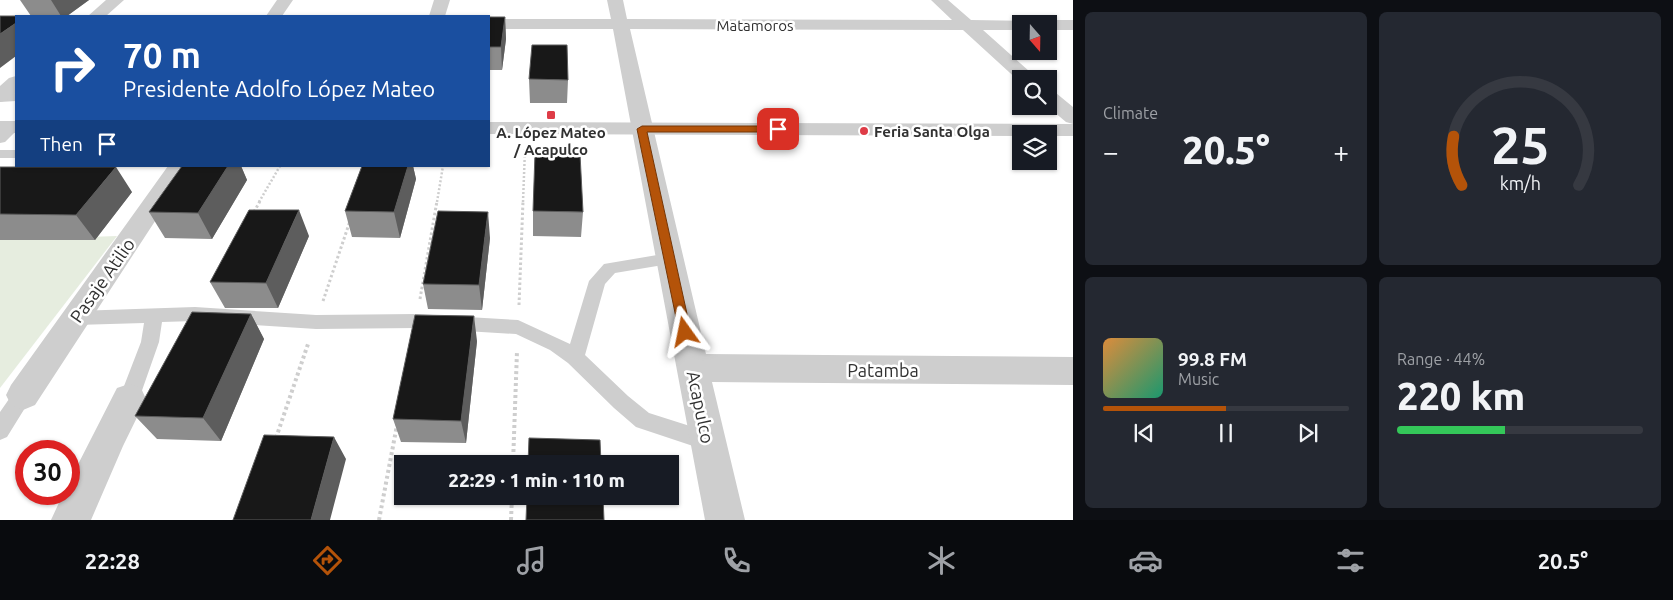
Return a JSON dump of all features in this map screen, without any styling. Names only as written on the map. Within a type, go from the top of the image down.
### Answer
[{"type":"street","points":[[97,15],[116,0]]},
{"type":"street","points":[[275,15],[285,0]]},
{"type":"street","points":[[437,15],[442,0]]},
{"type":"street","name":"Acapulco","points":[[615,0],[725,520]]},
{"type":"street","points":[[939,0],[1018,70]]},
{"type":"street","name":"Matamoros","points":[[490,24],[1012,25]]},
{"type":"street","points":[[1058,25],[1073,25]]},
{"type":"street","points":[[0,97],[15,83]]},
{"type":"street","points":[[1057,104],[1073,118]]},
{"type":"street","points":[[490,128],[1073,130]]},
{"type":"street","name":"Pasaje Atilio","points":[[23,395],[179,167]]},
{"type":"street","name":"Patamba","points":[[693,368],[1073,371]]},
{"type":"street","points":[[71,520],[109,437],[129,399]]},
{"type":"lane","points":[[0,97],[15,97]]},
{"type":"lane","points":[[0,154],[15,154]]},
{"type":"lane","points":[[575,357],[597,281],[602,274],[610,268],[670,259]]},
{"type":"lane","points":[[76,318],[195,314],[316,322],[416,320],[518,327],[557,345],[575,357],[621,402],[643,420],[708,441]]},
{"type":"lane","points":[[129,399],[150,342],[154,316]]},
{"type":"lane","points":[[0,430],[23,395]]},
{"type":"path","points":[[513,455],[525,128]]},
{"type":"path","points":[[252,216],[279,167]]},
{"type":"path","points":[[511,520],[512,505]]},
{"type":"shaded area","points":[[117,236],[0,388],[0,240]]},
{"type":"building","points":[[0,16],[15,16],[15,24],[0,34]]},
{"type":"building","points":[[490,17],[505,17],[501,47],[490,47]]},
{"type":"building","points":[[532,45],[567,45],[568,80],[529,79]]},
{"type":"building","points":[[535,153],[580,154],[583,212],[533,211]]},
{"type":"building","points":[[0,167],[116,167],[76,215],[0,214]]},
{"type":"building","points":[[181,167],[227,167],[198,213],[149,212]]},
{"type":"building","points":[[362,167],[408,167],[394,212],[345,211]]},
{"type":"building","points":[[249,210],[299,210],[266,283],[210,282]]},
{"type":"building","points":[[438,211],[488,212],[479,285],[423,284]]},
{"type":"building","points":[[192,312],[251,314],[203,418],[135,416]]},
{"type":"building","points":[[415,315],[474,316],[461,421],[393,419]]},
{"type":"building","points":[[264,435],[334,437],[311,520],[233,520]]},
{"type":"building","points":[[529,438],[600,440],[601,455],[528,455]]},
{"type":"building","points":[[527,505],[603,505],[604,520],[526,520]]},
{"type":"place","name":"A. López Mateo / Acapulco","points":[[551,115]]},
{"type":"place","name":"Feria Santa Olga","points":[[864,131]]},
{"type":"route","points":[[685,332],[642,129],[778,129]]}]
